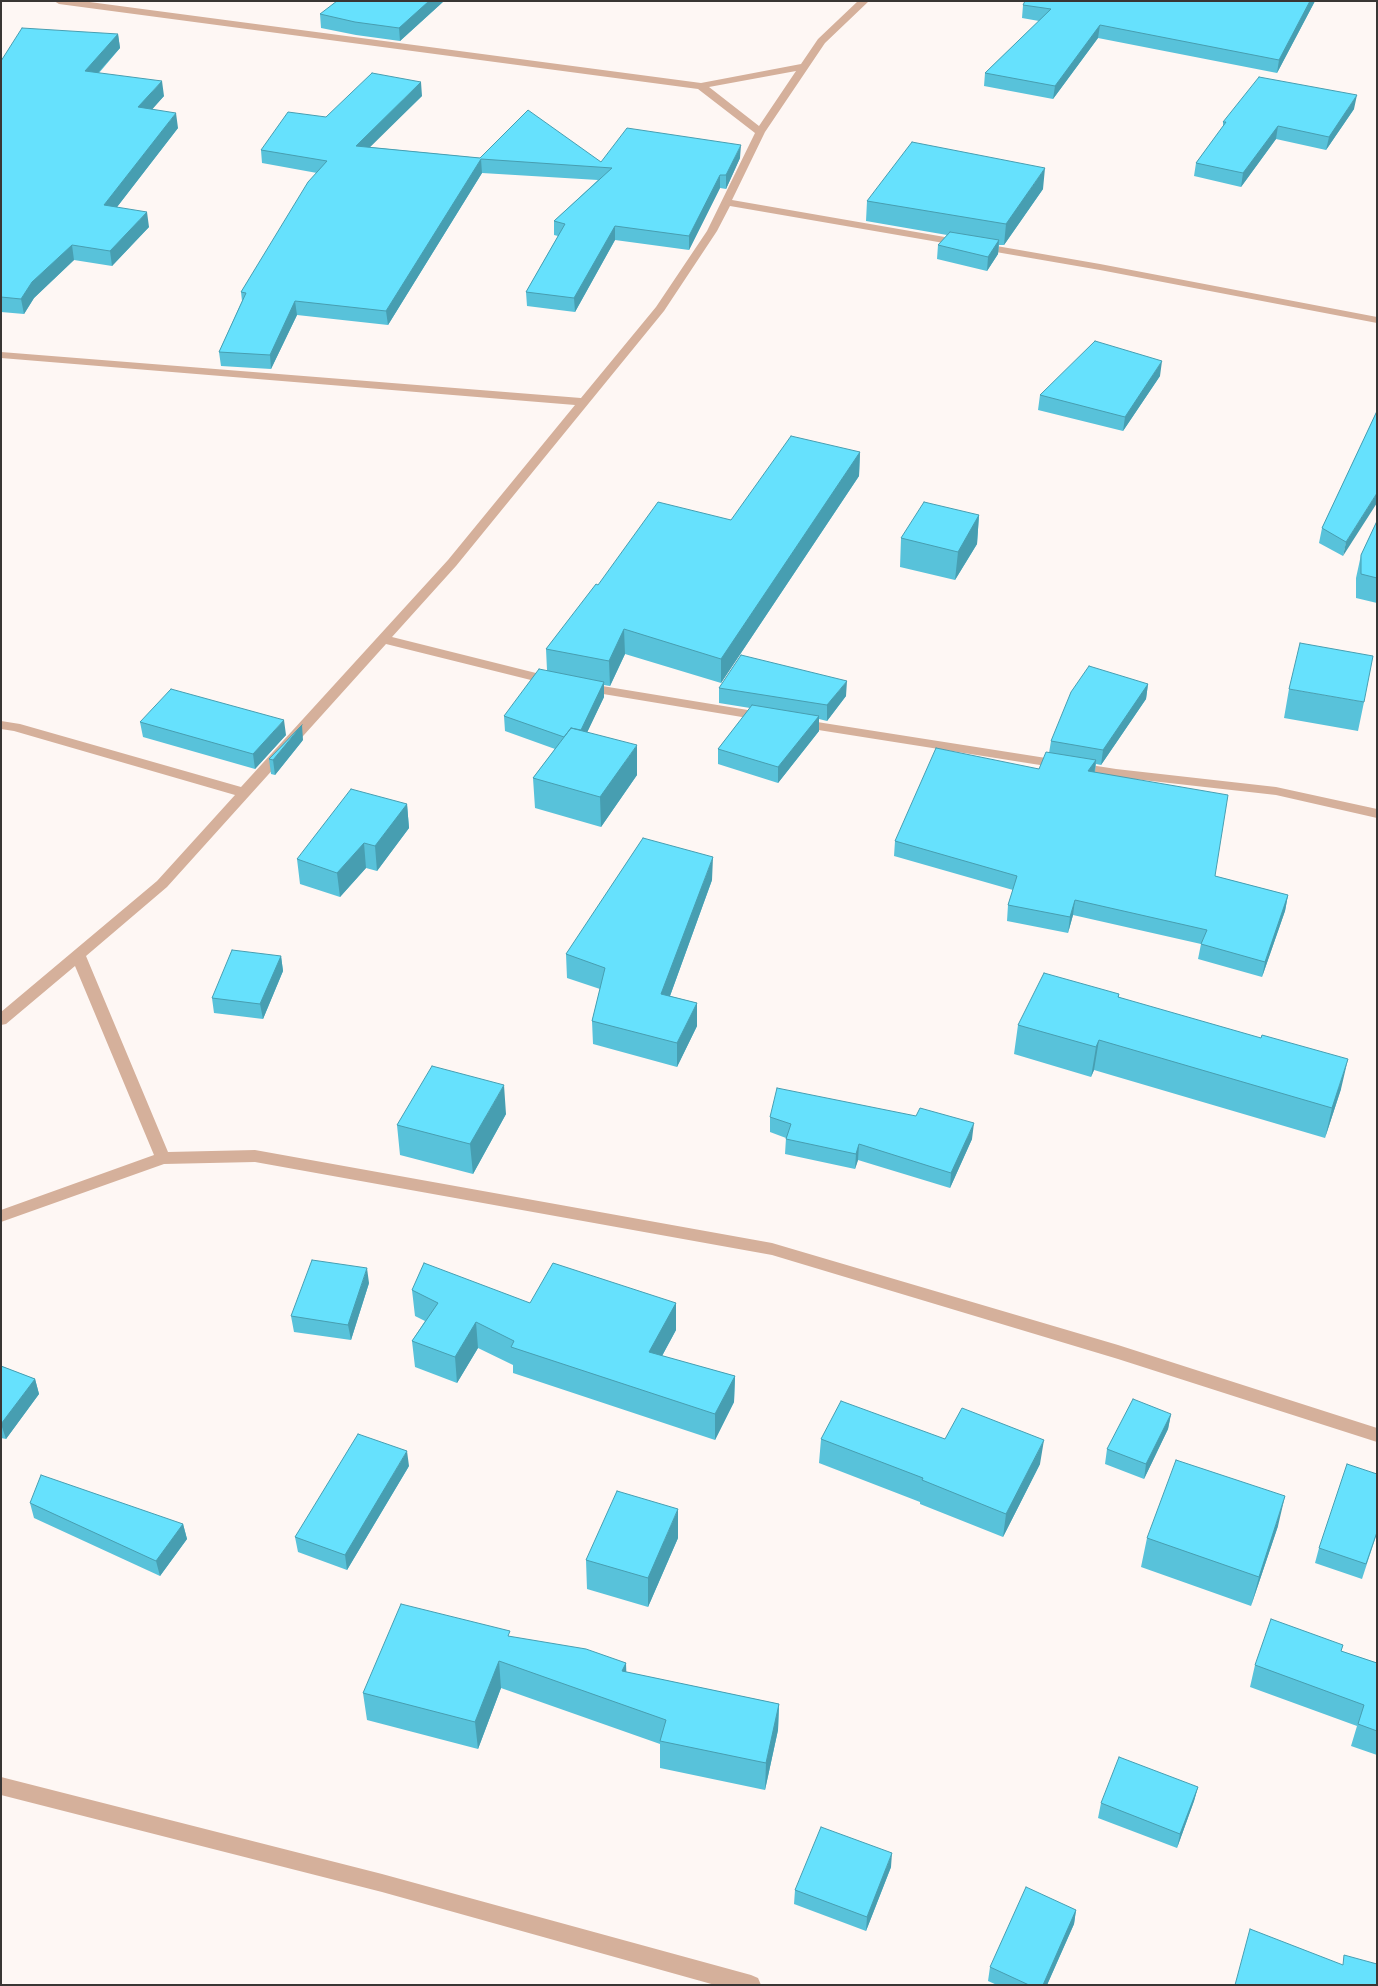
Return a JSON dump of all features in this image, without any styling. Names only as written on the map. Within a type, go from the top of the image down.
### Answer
[{"type":"street","points":[[59,1],[701,86],[805,66]]},
{"type":"street","points":[[1,1020],[162,884],[452,563],[660,309],[712,231],[760,132],[821,41],[864,1]]},
{"type":"street","points":[[701,86],[760,132]]},
{"type":"street","points":[[726,202],[1091,266],[1377,320]]},
{"type":"street","points":[[1,355],[584,402]]},
{"type":"street","points":[[383,640],[569,685],[1116,773],[1276,791],[1377,814]]},
{"type":"street","points":[[1,725],[15,727],[244,792]]},
{"type":"street","points":[[78,955],[163,1158]]},
{"type":"street","points":[[1,1216],[163,1158],[254,1156],[772,1249],[1118,1352],[1377,1435]]},
{"type":"street","points":[[1,1786],[382,1882],[751,1985]]},
{"type":"building","points":[[337,1],[429,1],[399,28],[355,22],[320,14]]},
{"type":"building","points":[[1025,1],[1310,1],[1279,60],[1100,25],[1055,86],[985,73],[1051,9],[1023,5]]},
{"type":"building","points":[[22,28],[118,34],[85,71],[162,81],[138,107],[176,113],[104,205],[147,212],[110,251],[72,245],[32,282],[21,299],[1,297],[1,61]]},
{"type":"building","points":[[372,73],[421,82],[356,146],[480,158],[528,110],[601,162],[627,128],[741,145],[726,175],[720,175],[689,236],[615,226],[574,298],[526,292],[565,224],[554,221],[612,168],[481,159],[386,311],[295,301],[270,355],[219,352],[246,293],[241,292],[308,182],[327,161],[261,150],[288,112],[326,117]]},
{"type":"building","points":[[1259,77],[1357,95],[1329,137],[1278,126],[1243,173],[1196,163],[1226,122],[1223,122]]},
{"type":"building","points":[[912,142],[1045,168],[1006,224],[867,201]]},
{"type":"building","points":[[950,232],[999,240],[988,257],[938,245]]},
{"type":"building","points":[[1095,341],[1162,361],[1125,417],[1040,395]]},
{"type":"building","points":[[1377,411],[1377,493],[1346,542],[1322,528]]},
{"type":"building","points":[[791,436],[860,452],[721,659],[624,629],[609,661],[546,649],[596,584],[598,585],[658,502],[731,520]]},
{"type":"building","points":[[924,502],[979,515],[958,552],[901,538]]},
{"type":"building","points":[[1377,521],[1377,578],[1361,574],[1361,555]]},
{"type":"building","points":[[1300,643],[1373,656],[1364,702],[1289,689]]},
{"type":"building","points":[[741,655],[847,681],[827,705],[719,688]]},
{"type":"building","points":[[1089,666],[1148,684],[1103,750],[1051,741],[1071,692]]},
{"type":"building","points":[[539,669],[604,682],[581,730],[571,728],[564,737],[504,716]]},
{"type":"building","points":[[171,689],[284,720],[253,754],[140,722]]},
{"type":"building","points":[[752,705],[819,716],[778,767],[718,749]]},
{"type":"building","points":[[302,725],[273,760],[269,759]]},
{"type":"building","points":[[571,728],[637,745],[600,797],[533,778]]},
{"type":"building","points":[[936,748],[1039,769],[1046,752],[1096,760],[1088,771],[1228,795],[1215,876],[1288,895],[1265,962],[1201,944],[1207,930],[1075,900],[1070,917],[1008,905],[1017,876],[895,841]]},
{"type":"building","points":[[351,789],[407,804],[375,846],[364,843],[337,873],[297,859]]},
{"type":"building","points":[[643,838],[713,857],[661,994],[697,1003],[677,1043],[592,1021],[605,968],[566,954]]},
{"type":"building","points":[[232,950],[281,956],[260,1004],[212,998]]},
{"type":"building","points":[[1044,973],[1119,994],[1118,997],[1261,1038],[1262,1035],[1348,1059],[1332,1108],[1099,1040],[1096,1047],[1018,1025]]},
{"type":"building","points":[[432,1066],[504,1085],[470,1144],[397,1125]]},
{"type":"building","points":[[777,1088],[916,1116],[920,1108],[974,1123],[951,1173],[859,1144],[856,1154],[786,1139],[791,1124],[770,1117]]},
{"type":"building","points":[[312,1260],[367,1268],[348,1325],[291,1316]]},
{"type":"building","points":[[424,1263],[530,1303],[553,1263],[676,1303],[649,1352],[735,1376],[715,1414],[511,1347],[514,1341],[476,1322],[455,1357],[412,1341],[438,1303],[412,1290]]},
{"type":"building","points":[[1,1366],[35,1379],[1,1424]]},
{"type":"building","points":[[1133,1399],[1171,1414],[1146,1464],[1107,1449]]},
{"type":"building","points":[[841,1401],[945,1439],[962,1408],[1044,1440],[1006,1514],[922,1480],[923,1478],[821,1439]]},
{"type":"building","points":[[358,1434],[407,1451],[345,1555],[295,1537]]},
{"type":"building","points":[[1176,1460],[1285,1496],[1259,1577],[1147,1538]]},
{"type":"building","points":[[1347,1464],[1377,1474],[1377,1532],[1366,1564],[1319,1548]]},
{"type":"building","points":[[41,1475],[183,1524],[156,1561],[30,1503]]},
{"type":"building","points":[[617,1491],[678,1509],[648,1578],[586,1560]]},
{"type":"building","points":[[401,1604],[510,1631],[508,1636],[586,1649],[626,1663],[622,1671],[779,1704],[766,1763],[660,1741],[666,1720],[499,1661],[475,1722],[363,1693]]},
{"type":"building","points":[[1271,1619],[1343,1645],[1341,1651],[1377,1663],[1377,1731],[1358,1724],[1364,1705],[1255,1665]]},
{"type":"building","points":[[1119,1757],[1198,1787],[1180,1834],[1101,1803]]},
{"type":"building","points":[[821,1827],[892,1853],[867,1917],[795,1890]]},
{"type":"building","points":[[1026,1887],[1076,1910],[1043,1985],[1029,1985],[990,1967]]},
{"type":"building","points":[[1250,1929],[1343,1965],[1344,1955],[1377,1964],[1377,1985],[1235,1985]]}]
